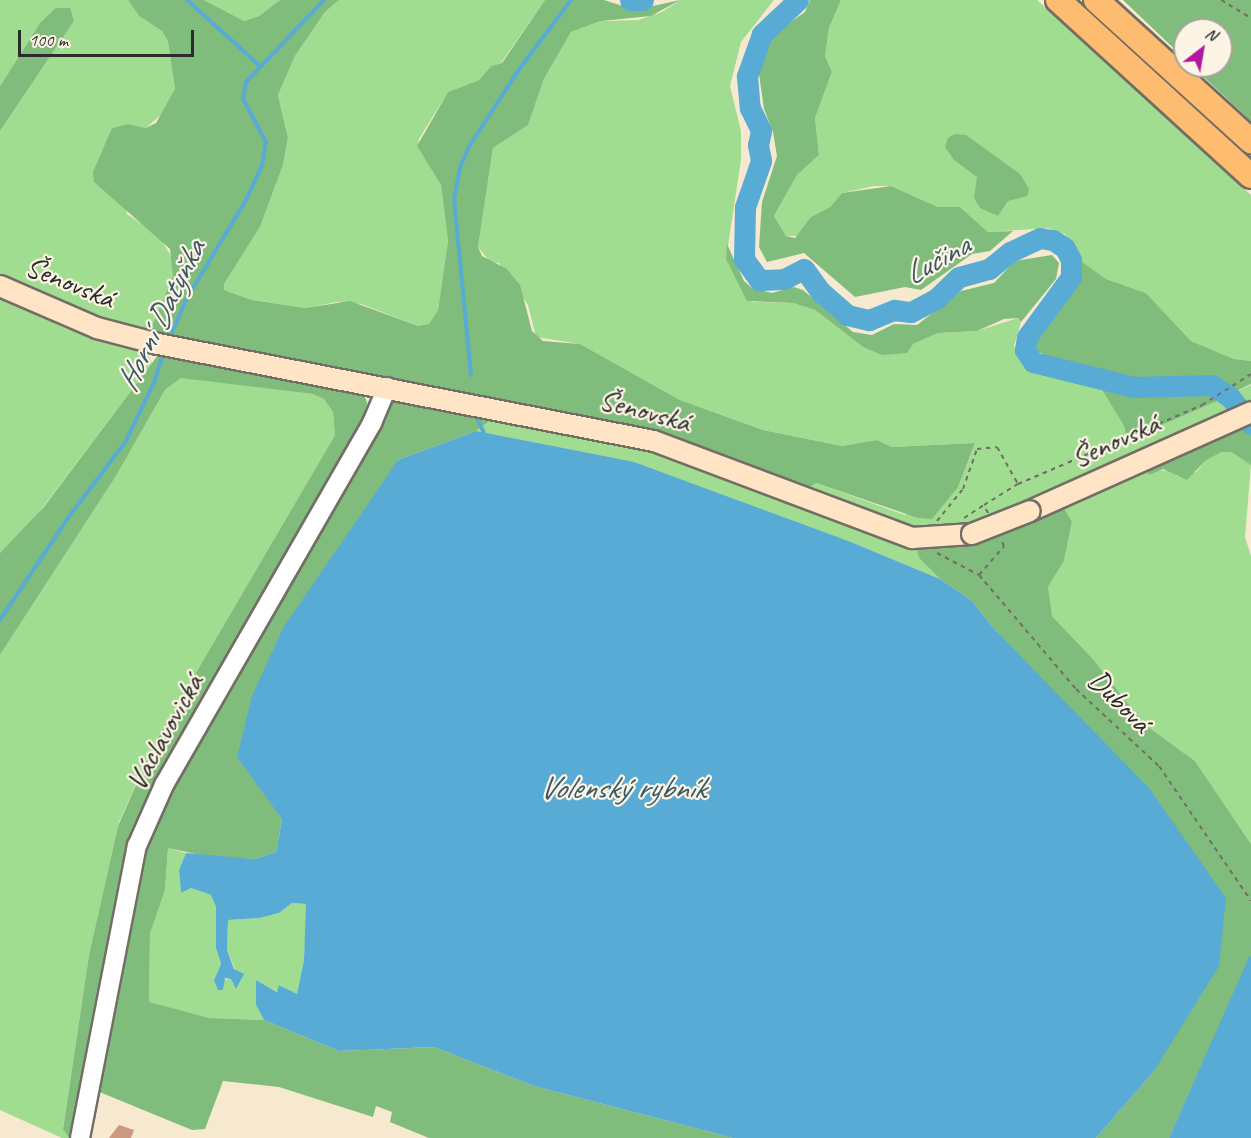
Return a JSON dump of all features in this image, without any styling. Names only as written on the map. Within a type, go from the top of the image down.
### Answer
[{"type":"highway","points":[[1058,0],[1251,176]]},
{"type":"highway","points":[[1096,0],[1251,141]]},
{"type":"main road","name":"Šenovská","points":[[0,286],[97,328],[158,344],[654,441],[912,538],[972,534],[1030,511],[1251,412]]},
{"type":"street","name":"Václavovická","points":[[80,1138],[137,846],[164,785],[372,423],[387,387]]},
{"type":"path","points":[[1221,0],[1251,18]]},
{"type":"path","points":[[928,523],[935,523],[963,489],[977,449],[997,447],[1018,484],[1202,405],[1251,374]]},
{"type":"path","name":"Dubová","points":[[936,552],[979,575],[1076,688],[1159,766],[1251,901]]},
{"type":"green space","points":[[0,0],[128,0],[139,16],[162,31],[168,42],[175,89],[166,110],[146,128],[128,124],[112,128],[127,214],[159,236],[174,261],[173,276],[149,333],[95,317],[0,275],[0,131],[74,21],[40,23],[0,86]]},
{"type":"green space","points":[[128,0],[204,0],[244,21],[259,16],[280,0],[339,0],[325,12],[295,56],[278,95],[288,138],[283,165],[260,227],[224,284],[224,290],[252,300],[305,308],[350,301],[418,326],[429,324],[438,310],[448,241],[441,185],[417,146],[448,92],[479,80],[491,66],[502,63],[545,0],[604,0],[635,10],[680,0],[651,16],[601,21],[571,32],[544,79],[528,125],[493,148],[478,247],[482,256],[507,269],[520,285],[532,331],[543,341],[580,344],[680,400],[763,430],[842,446],[877,440],[892,447],[975,443],[958,487],[932,519],[918,518],[816,483],[807,489],[703,449],[149,333],[173,276],[170,249],[94,182],[93,172],[112,128],[128,124],[146,128],[156,123],[175,89],[168,42],[162,31],[139,16]]},
{"type":"green space","points":[[204,0],[280,0],[259,16],[244,21]]},
{"type":"green space","points":[[339,0],[545,0],[501,63],[491,66],[479,80],[448,92],[419,139],[418,147],[441,185],[448,241],[438,310],[429,324],[418,326],[361,304],[337,302],[305,308],[252,300],[224,290],[224,284],[260,227],[283,165],[288,138],[278,95],[295,56],[325,12]]},
{"type":"green space","points":[[680,0],[774,0],[741,42],[730,86],[741,131],[741,160],[726,259],[752,302],[793,303],[815,310],[863,347],[913,344],[938,333],[977,331],[1018,318],[1021,322],[1014,346],[1023,361],[1032,368],[1099,385],[1124,426],[1127,440],[1251,385],[1251,404],[977,526],[907,529],[807,489],[816,483],[905,515],[958,487],[975,443],[892,447],[877,440],[842,446],[763,430],[680,400],[580,344],[536,337],[528,305],[499,263],[490,262],[478,247],[493,148],[528,125],[544,79],[571,32],[601,21],[638,20],[662,12]]},
{"type":"green space","points":[[810,0],[841,0],[829,28],[825,56],[832,72],[815,118],[819,155],[797,175],[774,216],[786,236],[795,238],[811,217],[830,207],[842,193],[891,186],[938,207],[960,207],[988,232],[1013,231],[990,251],[972,254],[921,290],[905,287],[855,297],[804,253],[767,262],[759,247],[762,202],[777,156],[773,132],[764,109],[758,67],[769,37],[805,12]]},
{"type":"green space","points":[[841,0],[1037,0],[1251,195],[1251,361],[1234,359],[1191,341],[1146,293],[1106,279],[1077,258],[1065,234],[1048,228],[988,232],[960,207],[938,207],[891,186],[874,186],[842,193],[830,207],[811,217],[800,236],[786,236],[774,216],[797,175],[819,155],[815,118],[832,72],[825,56],[829,28]]},
{"type":"green space","points":[[1123,0],[1251,0],[1251,121],[1205,78],[1233,78],[1233,18],[1173,18],[1173,48]]},
{"type":"green space","points":[[56,8],[70,8],[74,21],[0,131],[0,86],[40,23]]},
{"type":"green space","points":[[955,134],[966,135],[1020,174],[1029,189],[1027,196],[1008,201],[998,216],[980,208],[974,198],[977,177],[954,160],[945,147],[948,138]]},
{"type":"green space","points":[[727,244],[744,281],[752,288],[772,293],[794,287],[803,290],[853,332],[872,335],[894,324],[917,325],[961,291],[994,283],[1015,261],[1052,255],[1059,263],[1056,279],[1021,322],[1018,318],[1004,319],[977,331],[938,333],[913,344],[907,353],[882,355],[863,347],[815,310],[793,303],[747,301],[726,259]]},
{"type":"green space","points":[[1077,258],[1106,279],[1146,293],[1191,341],[1234,359],[1251,361],[1251,384],[1230,394],[1212,382],[1150,385],[1051,358],[1037,351],[1035,340],[1077,287]]},
{"type":"green space","points":[[0,297],[67,329],[146,352],[152,363],[31,523],[0,553]]},
{"type":"green space","points":[[158,355],[362,390],[367,402],[366,416],[141,812],[129,846],[110,936],[74,1138],[69,1138],[63,1129],[89,955],[118,826],[152,748],[335,435],[333,412],[324,399],[313,394],[181,378],[165,390],[116,476],[0,655],[0,553],[43,508]]},
{"type":"green space","points":[[196,377],[313,394],[324,398],[333,412],[335,435],[152,748],[119,822],[89,955],[63,1128],[69,1138],[62,1138],[0,1110],[0,655],[116,476],[165,390],[181,378]]},
{"type":"green space","points":[[1099,385],[1134,391],[1212,388],[1226,397],[1127,440],[1124,426]]},
{"type":"green space","points":[[395,399],[498,415],[476,431],[398,460],[269,798],[282,819],[276,852],[255,859],[210,857],[168,848],[165,890],[150,934],[149,1002],[209,1018],[264,1020],[339,1051],[434,1047],[534,1086],[733,1138],[429,1138],[390,1122],[392,1112],[376,1106],[373,1117],[279,1087],[223,1081],[205,1129],[192,1130],[97,1091],[135,872],[167,793]]},
{"type":"green space","points":[[498,415],[604,436],[702,464],[916,548],[919,558],[940,579],[851,542],[476,431]]},
{"type":"green space","points":[[1245,425],[1251,432],[1251,465],[1231,452],[1222,452],[1205,461],[1187,480],[1163,469],[1149,475],[1146,469]]},
{"type":"green space","points":[[1222,452],[1231,452],[1251,465],[1245,537],[1251,556],[1251,844],[1195,761],[1144,724],[1093,659],[1052,616],[1049,601],[1048,587],[1064,561],[1072,522],[1062,504],[1146,469],[1171,471],[1177,476],[1196,472],[1205,461]]},
{"type":"green space","points":[[1062,504],[1072,522],[1064,561],[1048,587],[1052,616],[1093,659],[1144,724],[1195,761],[1251,844],[1251,956],[1169,1138],[1096,1138],[1154,1071],[996,631],[971,600],[940,579],[919,558],[916,548],[991,538]]},
{"type":"green space","points":[[168,848],[186,853],[179,870],[181,893],[191,888],[211,895],[216,907],[216,948],[221,964],[214,980],[231,979],[236,988],[235,969],[227,950],[228,920],[260,918],[279,913],[292,903],[307,904],[304,960],[297,995],[280,985],[278,992],[256,980],[256,1005],[264,1020],[209,1018],[149,1003],[150,934],[165,890]]},
{"type":"water","name":"Volenský rybník","points":[[476,431],[634,462],[851,542],[940,579],[971,600],[996,631],[1149,788],[1226,898],[1219,966],[1154,1071],[1096,1138],[733,1138],[534,1086],[434,1047],[339,1051],[264,1020],[256,1005],[256,980],[277,992],[279,985],[297,994],[304,960],[306,904],[292,903],[279,913],[260,918],[228,920],[227,950],[234,969],[244,974],[236,989],[231,979],[225,978],[223,990],[218,990],[214,980],[221,964],[216,948],[216,907],[211,895],[191,888],[181,893],[179,870],[186,853],[255,859],[276,852],[282,819],[237,757],[252,696],[283,628],[398,460]]},
{"type":"water","points":[[1251,956],[1251,1138],[1169,1138],[1249,957]]},
{"type":"building","points":[[119,1125],[134,1130],[131,1138],[109,1138]]},
{"type":"waterway","points":[[187,0],[260,66]]},
{"type":"waterway","name":"Horní Datyňka","points":[[169,339],[187,298],[245,202],[262,166],[266,142],[243,99],[246,82],[324,0]]},
{"type":"waterway","points":[[471,375],[454,199],[460,167],[470,145],[520,68],[571,0]]},
{"type":"waterway","name":"Lučina","points":[[630,0],[643,0]]},
{"type":"waterway","name":"Lučina","points":[[798,0],[762,34],[747,76],[750,108],[761,131],[758,145],[761,161],[745,207],[744,259],[759,280],[784,279],[804,269],[821,292],[847,315],[869,320],[894,310],[911,312],[937,298],[959,277],[989,269],[1010,252],[1040,238],[1053,240],[1065,248],[1071,260],[1071,277],[1027,337],[1025,350],[1033,362],[1134,387],[1212,385],[1230,397],[1251,424]]},
{"type":"waterway","name":"Horní Datyňka","points":[[0,620],[68,518],[126,441],[155,380],[164,351]]},
{"type":"waterway","points":[[477,418],[486,437]]}]
